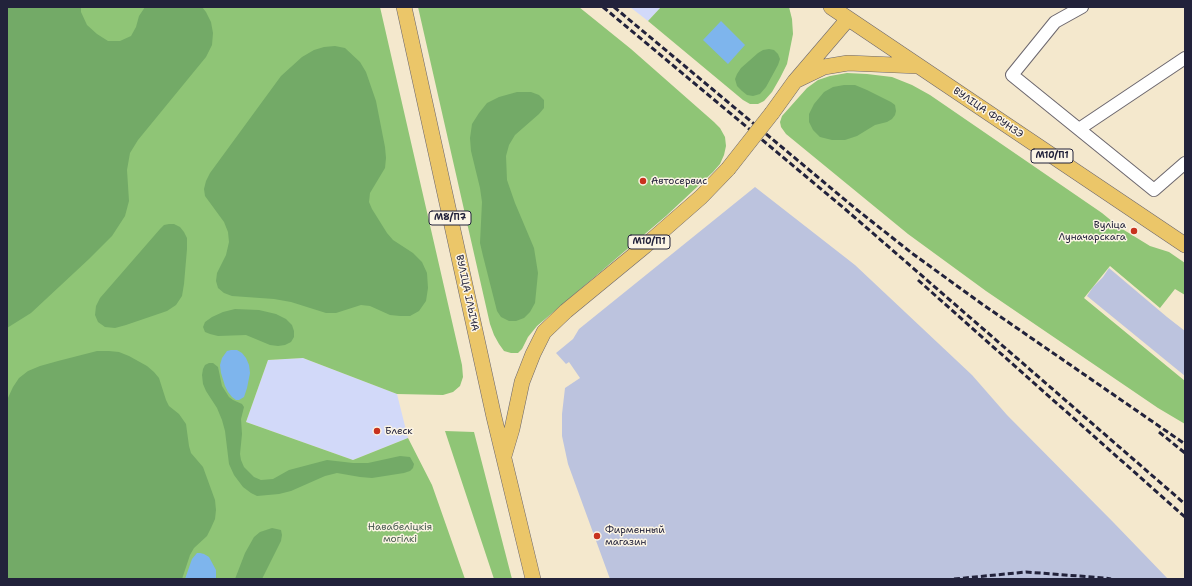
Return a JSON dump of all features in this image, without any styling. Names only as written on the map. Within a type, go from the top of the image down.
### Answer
[{"type":"main road","name":"ВУЛІЦА ІЛЬІЧА","points":[[404,7],[494,417],[533,579]]},
{"type":"main road","name":"ВУЛІЦА ФРУНЗЭ","points":[[831,7],[1185,245]]},
{"type":"main road","name":"М10/П1","points":[[504,457],[512,429],[522,382],[532,354],[544,332],[566,311],[645,246],[701,197],[728,169],[795,81],[848,19]]},
{"type":"main road","name":"М10/П1","points":[[795,81],[824,67],[848,63],[919,66]]},
{"type":"street","points":[[1082,7],[1055,22],[1012,75],[1154,190],[1185,163]]},
{"type":"street","points":[[1079,129],[1185,58]]},
{"type":"shaded area","points":[[630,7],[661,7],[648,21]]},
{"type":"shaded area","points":[[755,187],[855,265],[972,375],[1007,415],[1168,579],[610,579],[568,464],[562,436],[562,414],[565,388],[580,378],[569,362],[566,364],[556,353],[573,339],[579,329]]},
{"type":"shaded area","points":[[1109,268],[1185,331],[1185,376],[1087,296]]},
{"type":"shaded area","points":[[303,358],[397,394],[408,438],[353,460],[246,422],[268,360]]},
{"type":"green space","name":"Навабеліцкія могілкі","points":[[7,7],[380,7],[462,365],[463,377],[460,386],[453,392],[443,395],[397,394],[303,358],[268,360],[246,422],[353,460],[408,438],[432,485],[465,579],[7,579]]},
{"type":"green space","points":[[7,7],[81,7],[81,12],[87,25],[97,34],[108,41],[120,41],[131,36],[136,27],[139,16],[145,7],[202,7],[211,22],[213,33],[212,45],[206,57],[138,140],[130,153],[127,170],[129,201],[125,216],[112,236],[31,313],[7,328]]},
{"type":"green space","points":[[418,7],[579,7],[631,49],[714,122],[720,128],[725,137],[726,146],[724,155],[720,164],[713,172],[666,216],[537,326],[518,353],[504,351],[494,335],[490,324]]},
{"type":"green space","points":[[661,7],[789,7],[792,19],[793,34],[787,64],[772,92],[764,101],[758,104],[750,104],[743,100],[648,21]]},
{"type":"green space","points":[[335,46],[345,48],[360,62],[366,72],[376,101],[386,158],[385,168],[370,193],[369,202],[387,233],[393,240],[413,253],[422,262],[427,273],[428,288],[426,301],[419,311],[410,316],[390,315],[370,306],[361,305],[336,313],[326,313],[291,302],[274,299],[232,296],[224,293],[218,288],[216,281],[217,273],[226,255],[229,242],[228,232],[224,222],[205,196],[204,189],[210,173],[281,76],[302,57],[314,50]]},
{"type":"green space","points":[[769,49],[774,50],[778,54],[780,59],[778,65],[766,87],[760,94],[753,96],[747,95],[737,86],[735,79],[737,74],[741,68],[758,53]]},
{"type":"green space","points":[[847,73],[892,77],[912,85],[930,95],[1102,213],[1119,227],[1150,246],[1169,252],[1185,263],[1185,295],[1175,289],[1160,308],[1110,266],[1084,298],[1185,381],[1185,424],[1158,408],[986,291],[908,234],[786,134],[781,127],[780,122],[782,116],[807,88],[818,80]]},
{"type":"green space","points":[[855,85],[891,102],[895,105],[895,115],[887,122],[875,125],[857,136],[845,140],[832,140],[820,137],[813,130],[809,122],[809,114],[814,104],[824,92],[833,87]]},
{"type":"green space","points":[[517,92],[531,92],[539,95],[544,100],[544,108],[515,135],[509,145],[506,156],[507,180],[534,248],[538,273],[535,303],[530,312],[524,318],[516,321],[509,321],[501,317],[497,311],[480,243],[482,202],[471,151],[470,138],[472,124],[487,103],[499,97]]},
{"type":"green space","points":[[174,224],[180,227],[187,238],[182,296],[176,305],[167,311],[115,328],[105,327],[98,322],[95,315],[96,306],[100,298],[160,229],[164,225]]},
{"type":"green space","points":[[235,309],[259,310],[276,314],[286,319],[292,325],[294,337],[291,342],[278,346],[270,345],[246,335],[218,336],[205,332],[203,327],[205,322],[223,312]]},
{"type":"green space","points":[[97,351],[119,352],[129,356],[147,366],[159,378],[169,406],[179,414],[186,424],[191,453],[203,467],[215,500],[215,519],[207,536],[194,548],[190,555],[182,579],[7,579],[7,400],[19,378],[28,371],[40,366]]},
{"type":"green space","points":[[213,363],[218,367],[222,386],[229,397],[242,404],[244,407],[241,419],[242,434],[240,454],[244,467],[254,477],[261,480],[273,479],[289,470],[327,460],[368,463],[400,456],[410,457],[414,464],[413,468],[404,473],[372,478],[337,473],[325,476],[291,491],[279,494],[257,496],[251,493],[243,487],[234,475],[229,464],[225,431],[222,420],[203,384],[203,369],[205,365]]},
{"type":"green space","points":[[445,431],[474,432],[512,579],[494,579]]},
{"type":"green space","points":[[272,528],[281,530],[281,541],[262,579],[235,579],[245,553],[254,537],[260,532]]},
{"type":"water","points":[[721,21],[745,45],[728,64],[703,40]]},
{"type":"water","points":[[237,350],[242,353],[249,365],[250,373],[247,388],[244,397],[239,400],[236,400],[228,392],[221,373],[220,365],[222,358],[227,351]]},
{"type":"water","points":[[197,553],[204,554],[209,557],[216,570],[216,579],[185,579],[192,559]]},
{"type":"railway","points":[[603,7],[845,209],[1185,504]]},
{"type":"railway","points":[[614,7],[856,209],[913,254],[982,304],[1185,444]]},
{"type":"railway","points":[[918,280],[1185,517]]},
{"type":"railway","points":[[1159,432],[1185,453]]},
{"type":"railway","points":[[954,579],[1026,572],[1111,579]]},
{"type":"place","name":"Автосервис","points":[[643,181]]},
{"type":"place","name":"Вуліца Луначарскага","points":[[1134,231]]},
{"type":"place","name":"Блеск","points":[[377,431]]},
{"type":"place","name":"Фирменный магазин","points":[[597,536]]}]
